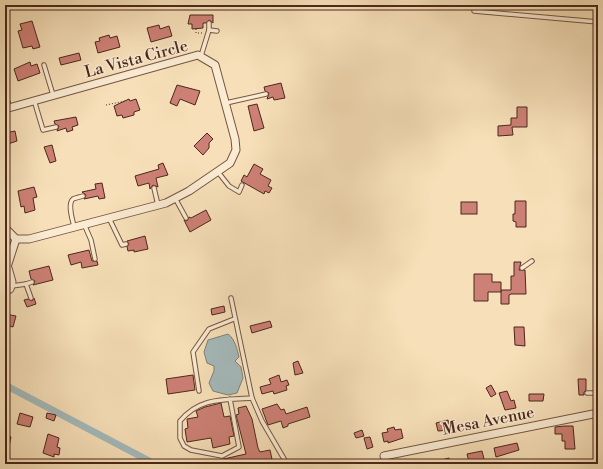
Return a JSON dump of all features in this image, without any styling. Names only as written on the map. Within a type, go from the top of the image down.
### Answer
[{"type":"street","name":"La Vista Circle","points":[[6,108],[198,55],[215,65],[226,103],[236,150],[230,163],[189,191],[158,205],[29,239],[16,238]]},
{"type":"street","points":[[5,99],[6,108]]},
{"type":"street","points":[[5,228],[16,238],[6,271],[12,286],[10,289],[5,291]]},
{"type":"street","name":"Mesa Avenue","points":[[384,456],[598,413]]},
{"type":"lane","points":[[474,11],[598,22]]},
{"type":"lane","points":[[201,56],[209,23]]},
{"type":"lane","points":[[208,31],[217,31]]},
{"type":"lane","points":[[44,65],[53,95]]},
{"type":"lane","points":[[226,103],[266,94]]},
{"type":"lane","points":[[34,100],[42,130],[56,127]]},
{"type":"lane","points":[[217,172],[229,186],[239,192],[242,185]]},
{"type":"lane","points":[[154,188],[158,205]]},
{"type":"lane","points":[[74,227],[71,202],[83,196]]},
{"type":"lane","points":[[175,198],[186,218]]},
{"type":"lane","points":[[109,218],[122,245],[126,244]]},
{"type":"lane","points":[[84,224],[91,240],[95,259]]},
{"type":"lane","points":[[522,268],[532,260]]},
{"type":"lane","points":[[12,286],[32,282]]},
{"type":"lane","points":[[26,284],[31,298]]},
{"type":"lane","points":[[231,298],[234,319],[252,398],[262,422],[288,464]]},
{"type":"lane","points":[[199,391],[193,352],[209,330],[234,319]]},
{"type":"lane","points":[[587,393],[598,393]]},
{"type":"lane","points":[[230,399],[239,447],[222,456],[191,450],[184,446],[180,438],[180,421],[189,410],[205,402],[230,399],[252,398]]},
{"type":"path","points":[[11,5],[12,9]]},
{"type":"path","points":[[196,29],[196,33],[208,31]]},
{"type":"path","points":[[106,105],[125,101]]},
{"type":"shaded area","points":[[228,334],[234,341],[239,357],[235,361],[241,367],[243,378],[237,393],[228,395],[213,391],[209,383],[214,371],[214,366],[207,363],[204,352],[208,340]]},
{"type":"building","points":[[190,15],[213,15],[213,23],[209,20],[206,23],[203,23],[203,28],[192,29],[192,24],[188,24]]},
{"type":"building","points":[[32,21],[40,47],[33,49],[32,46],[23,48],[18,31],[22,30],[20,24]]},
{"type":"building","points":[[159,25],[160,29],[169,26],[172,36],[151,42],[147,28]]},
{"type":"building","points":[[109,35],[110,38],[117,36],[120,47],[98,53],[95,42],[100,41],[99,38]]},
{"type":"building","points":[[79,53],[81,60],[61,65],[59,58]]},
{"type":"building","points":[[30,62],[31,66],[37,64],[40,73],[18,81],[14,69]]},
{"type":"building","points":[[281,83],[285,98],[274,100],[273,97],[267,99],[269,93],[265,91],[264,87]]},
{"type":"building","points":[[177,85],[200,91],[195,105],[180,99],[177,106],[170,103]]},
{"type":"building","points":[[129,99],[130,101],[136,99],[140,110],[134,112],[134,115],[123,118],[122,115],[117,116],[114,106]]},
{"type":"building","points":[[257,104],[264,128],[254,131],[248,106]]},
{"type":"building","points":[[517,107],[527,107],[527,127],[512,127],[513,135],[498,136],[498,126],[511,125],[511,118],[517,118]]},
{"type":"building","points":[[76,117],[78,125],[72,127],[73,130],[67,132],[66,128],[57,131],[59,126],[55,124],[54,121]]},
{"type":"building","points":[[15,131],[17,141],[5,145],[5,133]]},
{"type":"building","points":[[207,133],[213,139],[209,143],[209,148],[203,155],[194,146]]},
{"type":"building","points":[[52,145],[56,161],[50,163],[44,147]]},
{"type":"building","points":[[163,163],[168,175],[156,178],[158,187],[153,185],[150,189],[149,183],[138,186],[135,176],[159,169],[158,165]]},
{"type":"building","points":[[254,164],[263,169],[260,174],[271,180],[268,186],[272,188],[269,193],[265,191],[264,194],[241,181],[244,175],[247,177]]},
{"type":"building","points":[[102,183],[105,198],[99,199],[98,196],[84,199],[86,195],[82,192],[96,189],[95,184]]},
{"type":"building","points":[[34,187],[37,197],[33,198],[35,210],[25,213],[24,206],[21,207],[18,191]]},
{"type":"building","points":[[515,201],[526,201],[526,227],[516,227],[516,222],[513,221],[513,214],[515,214]]},
{"type":"building","points":[[461,202],[477,202],[477,214],[461,214]]},
{"type":"building","points":[[206,210],[211,220],[190,232],[184,220],[187,221],[189,217],[191,218]]},
{"type":"building","points":[[145,236],[148,249],[134,252],[134,250],[128,251],[127,247],[129,244],[127,241]]},
{"type":"building","points":[[89,250],[92,261],[97,261],[98,265],[82,268],[81,262],[71,265],[68,255]]},
{"type":"building","points":[[514,262],[521,262],[519,270],[525,270],[526,294],[511,294],[509,295],[509,304],[501,304],[501,290],[511,290],[511,276],[514,276]]},
{"type":"building","points":[[49,266],[53,280],[33,285],[35,281],[31,279],[29,271]]},
{"type":"building","points":[[474,274],[492,274],[492,282],[501,282],[501,292],[488,292],[488,301],[474,301]]},
{"type":"building","points":[[34,298],[36,304],[27,307],[24,300],[28,299],[32,301]]},
{"type":"building","points":[[224,306],[225,312],[212,315],[211,309]]},
{"type":"building","points":[[5,314],[16,316],[13,327],[5,325]]},
{"type":"building","points":[[270,321],[272,327],[252,333],[250,326]]},
{"type":"building","points":[[514,327],[524,327],[525,346],[515,345]]},
{"type":"building","points":[[298,361],[303,373],[295,375],[293,363]]},
{"type":"building","points":[[193,375],[195,390],[168,394],[166,379]]},
{"type":"building","points":[[279,375],[281,382],[287,380],[289,385],[286,386],[287,390],[274,394],[273,391],[262,394],[260,387],[271,384],[269,379]]},
{"type":"building","points":[[578,379],[586,379],[586,390],[584,395],[579,395]]},
{"type":"building","points":[[491,385],[496,394],[491,397],[486,388]]},
{"type":"building","points":[[507,391],[511,401],[514,400],[516,408],[505,410],[499,393]]},
{"type":"building","points":[[529,394],[544,394],[543,401],[529,401]]},
{"type":"building","points":[[221,403],[224,417],[230,416],[234,436],[229,437],[230,444],[213,448],[211,438],[187,442],[185,429],[188,428],[187,419],[198,417],[196,411]]},
{"type":"building","points":[[277,404],[281,410],[284,409],[286,414],[307,407],[310,417],[288,424],[288,426],[283,428],[281,421],[268,425],[262,409]]},
{"type":"building","points":[[246,406],[252,419],[258,448],[260,452],[270,450],[272,459],[251,464],[220,464],[219,460],[246,454],[236,415],[239,414],[238,408]]},
{"type":"building","points":[[20,413],[33,417],[30,427],[17,424]]},
{"type":"building","points":[[47,413],[56,415],[54,421],[46,418]]},
{"type":"building","points":[[448,420],[450,430],[438,431],[436,423]]},
{"type":"building","points":[[573,426],[575,449],[565,449],[565,441],[562,441],[562,434],[555,434],[555,427]]},
{"type":"building","points":[[394,427],[395,430],[401,429],[403,438],[388,443],[388,441],[384,442],[382,433],[388,432],[387,429]]},
{"type":"building","points":[[362,430],[364,436],[356,438],[354,433]]},
{"type":"building","points":[[48,434],[59,438],[57,447],[60,448],[59,455],[54,454],[54,457],[43,453]]},
{"type":"building","points":[[5,436],[11,437],[7,455],[5,454]]},
{"type":"building","points":[[370,437],[373,447],[367,449],[364,438]]},
{"type":"building","points":[[517,443],[519,450],[496,457],[494,448]]},
{"type":"building","points":[[482,451],[485,463],[476,464],[475,460],[469,462],[467,454]]},
{"type":"building","points":[[449,458],[451,464],[431,463]]},
{"type":"waterway","points":[[5,385],[155,464]]}]
